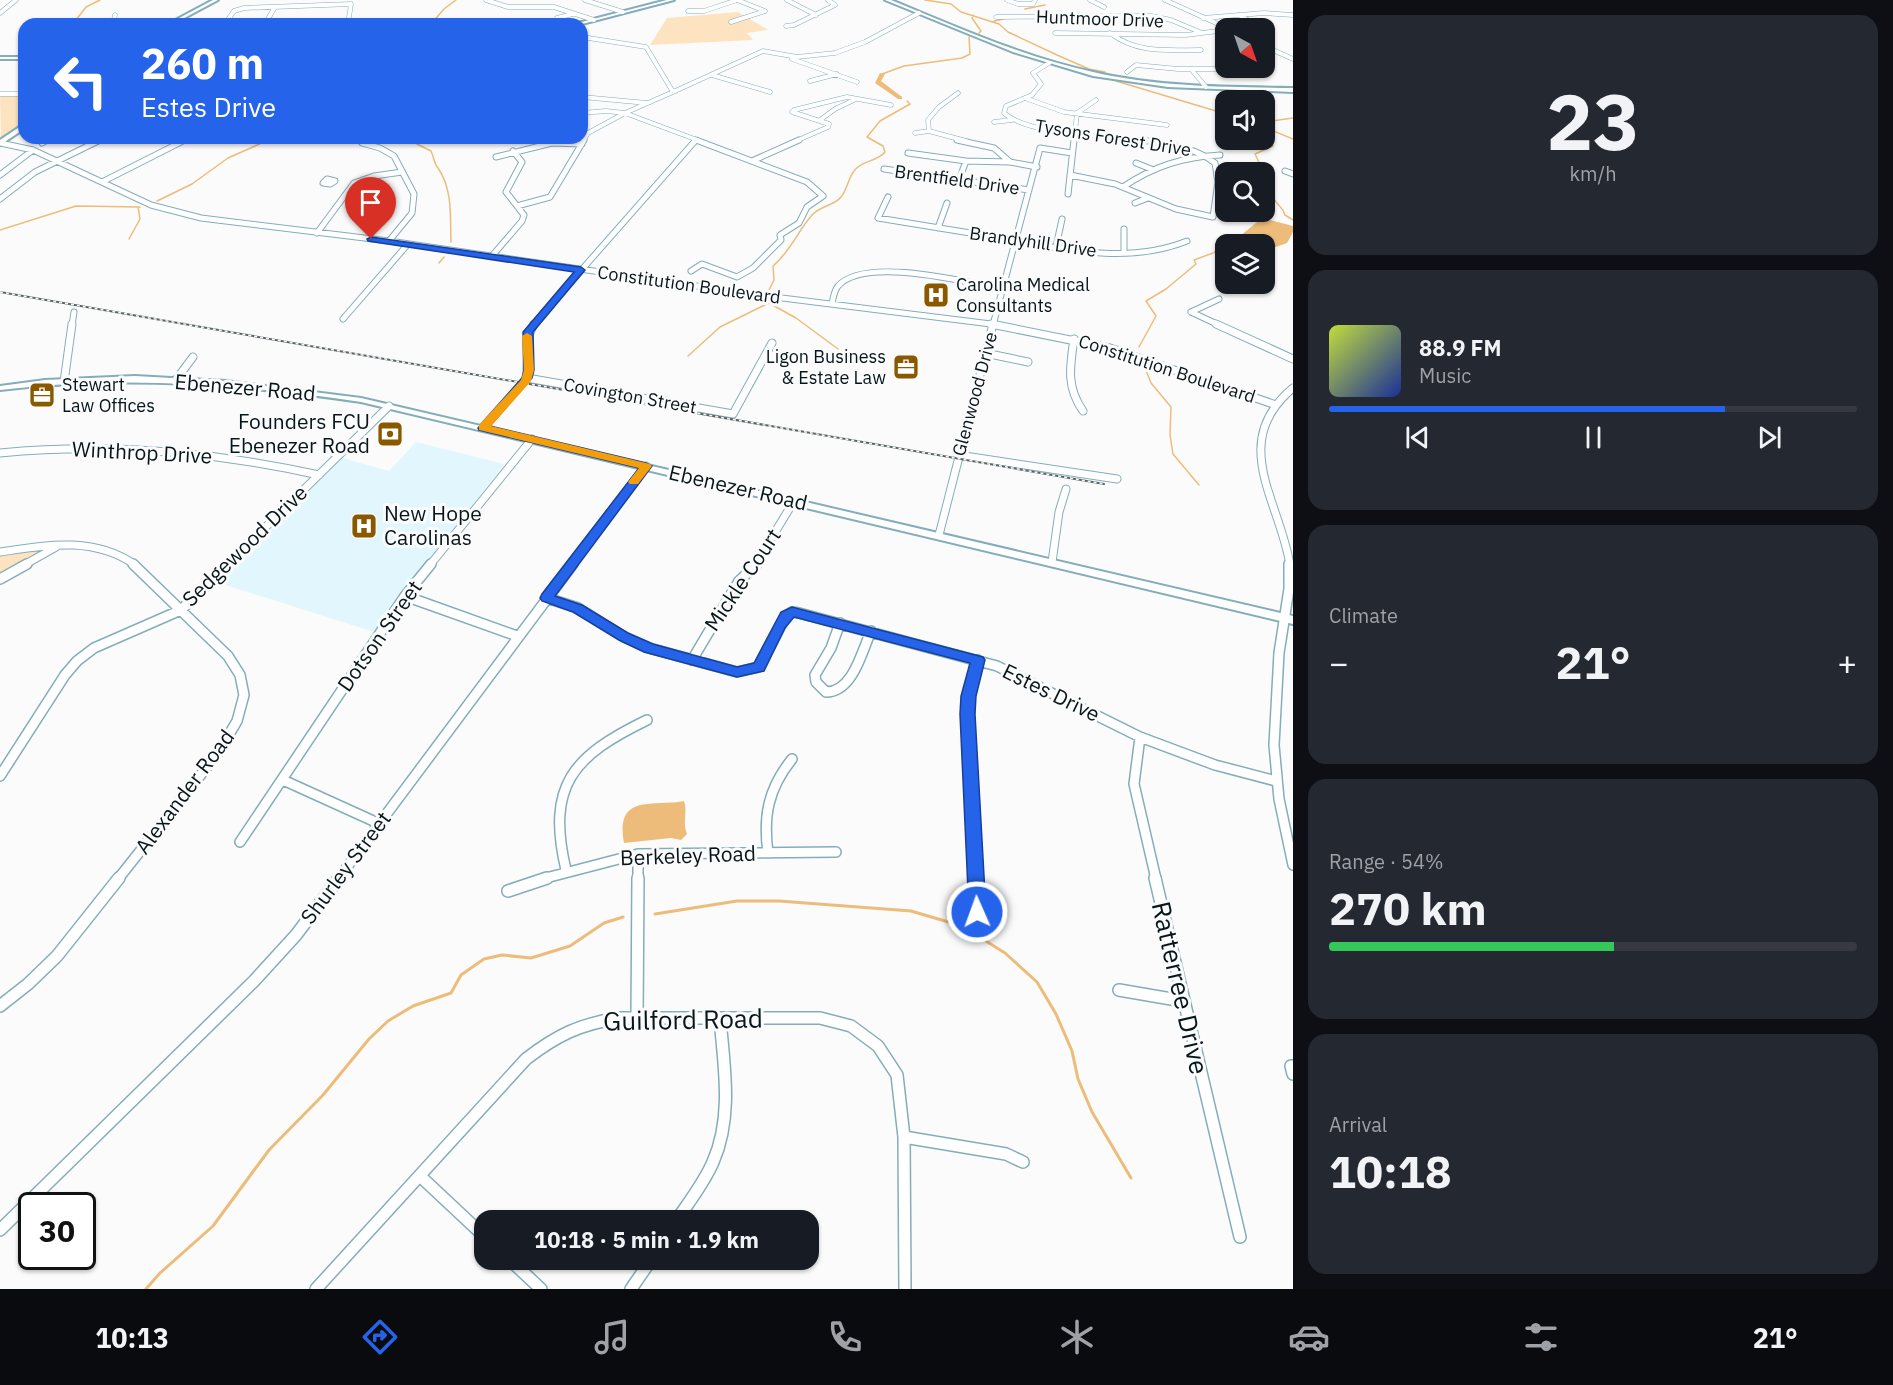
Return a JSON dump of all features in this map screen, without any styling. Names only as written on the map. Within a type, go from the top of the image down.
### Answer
[{"type":"main road","points":[[182,18],[216,0]]},
{"type":"main road","points":[[588,21],[672,0]]},
{"type":"main road","points":[[887,0],[1024,55],[1078,70],[1127,80],[1205,86],[1293,88]]},
{"type":"main road","points":[[0,58],[18,58]]},
{"type":"main road","points":[[0,143],[18,130]]},
{"type":"main road","name":"Ebenezer Road","points":[[0,388],[64,381],[175,381],[301,391],[389,406],[1289,619]]},
{"type":"street","points":[[2,10],[16,0]]},
{"type":"street","points":[[486,0],[496,5],[550,6],[587,18]]},
{"type":"street","points":[[585,0],[623,12]]},
{"type":"street","points":[[688,11],[704,11],[737,0],[765,11],[731,22]]},
{"type":"street","points":[[787,0],[816,15]]},
{"type":"street","points":[[786,26],[816,15],[834,5],[828,0]]},
{"type":"street","points":[[1007,0],[1023,4],[1033,4],[1035,0]]},
{"type":"street","points":[[1090,0],[1104,7]]},
{"type":"street","points":[[1165,0],[1215,24]]},
{"type":"street","points":[[229,18],[234,11],[351,4],[349,18]]},
{"type":"street","points":[[524,11],[526,5]]},
{"type":"street","points":[[269,18],[275,7]]},
{"type":"street","points":[[786,56],[815,56],[842,51],[865,42],[919,13]]},
{"type":"street","points":[[1203,18],[1264,13],[1293,15]]},
{"type":"street","points":[[557,18],[574,14]]},
{"type":"street","points":[[1239,15],[1244,18]]},
{"type":"street","name":"Huntmoor Drive","points":[[996,17],[1151,16],[1171,20],[1202,33]]},
{"type":"street","points":[[588,18],[594,20]]},
{"type":"street","points":[[1056,33],[1175,35],[1215,31]]},
{"type":"street","points":[[1110,33],[1117,40],[1133,46],[1201,50]]},
{"type":"street","points":[[588,38],[647,48],[673,92]]},
{"type":"street","points":[[588,136],[593,129],[625,113],[763,51],[786,56],[857,82]]},
{"type":"street","points":[[1275,51],[1293,59]]},
{"type":"street","name":"Tysons Forest Drive","points":[[1049,63],[1033,73],[1041,84],[1039,90],[1035,94],[1010,103],[1004,109],[1012,120],[1033,126],[1174,145],[1208,156],[1215,162],[1217,195],[1213,217],[1176,209],[1148,198]]},
{"type":"street","points":[[1126,72],[1136,65],[1215,69]]},
{"type":"street","points":[[1191,69],[1205,86]]},
{"type":"street","points":[[810,81],[837,74]]},
{"type":"street","points":[[712,75],[770,92]]},
{"type":"street","points":[[1029,88],[1039,90]]},
{"type":"street","points":[[929,131],[928,120],[935,111],[958,93]]},
{"type":"street","points":[[0,94],[18,94]]},
{"type":"street","points":[[588,97],[647,104]]},
{"type":"street","points":[[752,161],[828,127],[829,124],[820,120],[792,112],[847,97],[891,105]]},
{"type":"street","points":[[604,111],[607,98]]},
{"type":"street","points":[[1025,98],[1052,108],[1077,113],[1167,125]]},
{"type":"street","points":[[820,120],[835,109],[858,99]]},
{"type":"street","points":[[1068,194],[1077,113],[1096,100]]},
{"type":"street","points":[[815,104],[835,109]]},
{"type":"street","points":[[588,112],[625,113],[807,182],[823,197],[807,207],[799,223],[780,235],[781,240],[753,268],[737,277],[702,264],[691,271]]},
{"type":"street","points":[[994,122],[1012,120]]},
{"type":"street","points":[[915,133],[929,131],[938,137],[993,148],[1005,155],[1010,162]]},
{"type":"street","points":[[956,140],[958,133]]},
{"type":"street","points":[[483,428],[527,378],[529,370],[528,332],[696,141]]},
{"type":"street","name":"Constitution Boulevard","points":[[0,143],[33,150],[151,205],[187,215],[235,224],[389,241],[581,270],[994,324],[1074,339],[1132,354],[1275,405]]},
{"type":"street","points":[[0,199],[35,172],[91,144]]},
{"type":"street","points":[[102,182],[177,144]]},
{"type":"street","points":[[366,144],[380,148],[394,156],[414,194],[414,206],[406,222],[389,241]]},
{"type":"street","points":[[496,157],[547,144]]},
{"type":"street","points":[[517,206],[550,197],[582,144]]},
{"type":"street","name":"Glenwood Drive","points":[[939,536],[958,454],[1037,167],[1040,148],[1072,153]]},
{"type":"street","points":[[0,175],[33,150]]},
{"type":"street","points":[[492,256],[522,221],[524,215],[506,192],[522,162],[513,151]]},
{"type":"street","points":[[908,153],[966,161],[1010,162],[1037,167]]},
{"type":"street","points":[[1123,187],[1151,169],[1167,162],[1220,155]]},
{"type":"street","points":[[959,180],[966,161]]},
{"type":"street","points":[[1136,163],[1151,169]]},
{"type":"street","name":"Brentfield Drive","points":[[884,169],[1029,190]]},
{"type":"street","points":[[1285,171],[1293,174]]},
{"type":"street","points":[[335,182],[354,183],[374,176],[402,172]]},
{"type":"street","points":[[1070,175],[1123,187],[1148,198]]},
{"type":"street","points":[[317,233],[354,183]]},
{"type":"street","name":"Brandyhill Drive","points":[[888,197],[878,218],[1056,247],[1096,252],[1124,252],[1166,250],[1187,241]]},
{"type":"street","points":[[1135,203],[1148,198]]},
{"type":"street","points":[[938,228],[947,203]]},
{"type":"street","points":[[1056,247],[1062,219]]},
{"type":"street","points":[[1124,229],[1124,252]]},
{"type":"street","points":[[343,319],[408,244]]},
{"type":"street","points":[[832,304],[837,287],[844,280],[877,271],[906,272],[1002,289]]},
{"type":"street","points":[[1219,299],[1191,312],[1293,359]]},
{"type":"street","points":[[64,381],[74,312]]},
{"type":"street","points":[[1074,339],[1069,384],[1075,401],[1083,411]]},
{"type":"street","points":[[733,414],[772,343]]},
{"type":"street","points":[[985,353],[1028,362]]},
{"type":"street","points":[[175,381],[193,357]]},
{"type":"street","name":"Covington Street","points":[[527,378],[733,414]]},
{"type":"street","points":[[1293,387],[1275,405],[1263,428],[1260,451],[1263,475],[1284,538],[1290,566],[1289,619],[1279,650],[1274,755],[1281,820],[1293,865]]},
{"type":"street","name":"Sedgewood Drive","points":[[0,776],[77,661],[94,648],[117,636],[181,610],[389,406]]},
{"type":"street","name":"Dotson Street","points":[[240,842],[405,596],[532,439]]},
{"type":"street","name":"Winthrop Drive","points":[[0,453],[56,449],[178,453],[260,462],[319,475]]},
{"type":"street","points":[[958,454],[1117,479]]},
{"type":"street","name":"Shurley Street","points":[[0,1230],[254,981],[296,935],[646,466]]},
{"type":"street","points":[[1052,562],[1059,512],[1066,489]]},
{"type":"street","name":"Mickle Court","points":[[692,660],[739,581],[760,561],[794,501]]},
{"type":"street","points":[[0,579],[59,545]]},
{"type":"street","name":"Alexander Road","points":[[0,552],[59,545],[100,548],[115,553],[158,584],[228,656],[239,670],[243,687],[242,708],[235,728],[81,928],[28,984],[0,1006]]},
{"type":"street","points":[[405,596],[517,636]]},
{"type":"street","name":"Estes Drive","points":[[547,598],[578,608],[624,637],[649,648],[737,672],[759,667],[779,627],[786,616],[792,612],[840,623],[978,660],[1025,678],[1140,736],[1215,765],[1276,781]]},
{"type":"street","points":[[840,623],[831,648],[815,675],[816,682],[826,692],[834,692],[850,679],[871,631]]},
{"type":"street","points":[[977,912],[968,714],[969,696],[978,660]]},
{"type":"street","points":[[566,870],[558,845],[557,818],[562,793],[587,755],[600,744],[646,720]]},
{"type":"street","name":"Ratterree Drive","points":[[1140,736],[1134,784],[1240,1237]]},
{"type":"street","points":[[768,853],[765,834],[766,805],[772,786],[792,759]]},
{"type":"street","points":[[283,780],[380,824]]},
{"type":"street","name":"Berkeley Road","points":[[508,891],[566,870],[607,859],[638,855],[836,852]]},
{"type":"street","points":[[637,1018],[638,855]]},
{"type":"street","points":[[1119,990],[1183,1001]]},
{"type":"street","name":"Guilford Road","points":[[316,1289],[526,1059],[556,1035],[587,1022],[637,1018],[820,1018],[851,1026],[878,1046],[897,1075],[904,1137],[905,1289]]},
{"type":"street","points":[[683,1210],[714,1160],[723,1127],[726,1093],[720,1019]]},
{"type":"street","points":[[1293,1066],[1291,1066],[1293,1074]]},
{"type":"street","points":[[904,1137],[1006,1154],[1023,1162]]},
{"type":"street","points":[[420,1176],[474,1227]]},
{"type":"street","points":[[521,1270],[541,1289]]},
{"type":"street","points":[[632,1289],[644,1270]]},
{"type":"shaded area","points":[[738,12],[768,30],[747,33],[753,40],[650,45],[667,18]]},
{"type":"shaded area","points":[[0,95],[18,95],[18,126],[1,139]]},
{"type":"shaded area","points":[[1275,221],[1293,226],[1293,232],[1287,243],[1276,247],[1275,234],[1242,234],[1257,222]]},
{"type":"shaded area","name":"New Hope Carolinas","points":[[416,442],[504,464],[374,632],[216,582],[342,458],[389,471]]},
{"type":"shaded area","points":[[36,551],[38,554],[0,575],[0,556]]},
{"type":"shaded area","points":[[684,801],[687,834],[681,840],[671,838],[624,843],[625,816],[631,809],[649,804]]},
{"type":"waterway","points":[[78,18],[86,7],[100,0]]},
{"type":"waterway","points":[[436,18],[456,0]]},
{"type":"waterway","points":[[925,0],[951,4],[961,12],[973,16]]},
{"type":"waterway","points":[[1025,9],[1045,5]]},
{"type":"waterway","points":[[973,16],[999,24],[1008,32],[1089,69],[1105,72]]},
{"type":"waterway","points":[[973,16],[981,31],[979,33]]},
{"type":"waterway","points":[[994,21],[1004,19]]},
{"type":"waterway","points":[[882,74],[904,66],[962,58],[970,54],[969,37]]},
{"type":"waterway","points":[[882,74],[877,82],[900,98]]},
{"type":"waterway","points":[[1116,81],[1215,111]]},
{"type":"waterway","points":[[769,290],[774,280],[773,266],[785,254],[813,214],[841,197],[857,167],[878,158],[885,152],[883,146],[867,137],[880,121],[910,104],[907,101]]},
{"type":"waterway","points":[[1275,120],[1293,118]]},
{"type":"waterway","points":[[1275,132],[1293,139]]},
{"type":"waterway","points":[[157,201],[192,184],[228,158],[260,144]]},
{"type":"waterway","points":[[417,144],[431,151],[443,176],[450,204],[451,242]]},
{"type":"waterway","points":[[1264,150],[1255,154],[1271,194],[1285,215],[1293,220]]},
{"type":"waterway","points":[[0,230],[76,206],[140,207]]},
{"type":"waterway","points":[[129,239],[140,219],[138,207]]},
{"type":"waterway","points":[[1139,347],[1156,316],[1146,301],[1166,289],[1196,264],[1194,260],[1213,253]]},
{"type":"waterway","points":[[439,263],[444,257]]},
{"type":"waterway","points":[[688,356],[720,327],[769,303],[796,318],[838,349]]},
{"type":"waterway","points":[[1144,365],[1151,383],[1171,407],[1170,435],[1173,454],[1199,485]]},
{"type":"waterway","points":[[655,914],[737,901],[779,901],[911,911],[962,926],[1005,953],[1037,982],[1056,1014],[1072,1051],[1078,1079],[1092,1112],[1131,1178]]},
{"type":"waterway","points":[[146,1289],[160,1273],[213,1226],[269,1150],[323,1095],[369,1039],[388,1021],[413,1006],[451,993],[461,975],[484,959],[502,955],[531,958],[570,946],[604,923],[623,917]]},
{"type":"railway","points":[[0,292],[1104,484]]},
{"type":"slow traffic","points":[[527,336],[529,370],[525,381],[483,428],[646,466],[634,482]]},
{"type":"place","name":"Carolina Medical Consultants","points":[[936,295]]},
{"type":"place","name":"Ligon Business & Estate Law","points":[[906,367]]},
{"type":"place","name":"Stewart Law Offices","points":[[42,395]]},
{"type":"place","name":"Founders FCU Ebenezer Road","points":[[390,434]]},
{"type":"place","name":"New Hope Carolinas","points":[[364,526]]},
{"type":"route","points":[[371,239],[581,270],[528,332],[529,370],[527,378],[483,428],[646,466],[547,598],[578,608],[624,637],[649,648],[737,672],[759,667],[779,627],[786,616],[792,612],[978,660],[969,696],[968,714],[977,912]]}]
